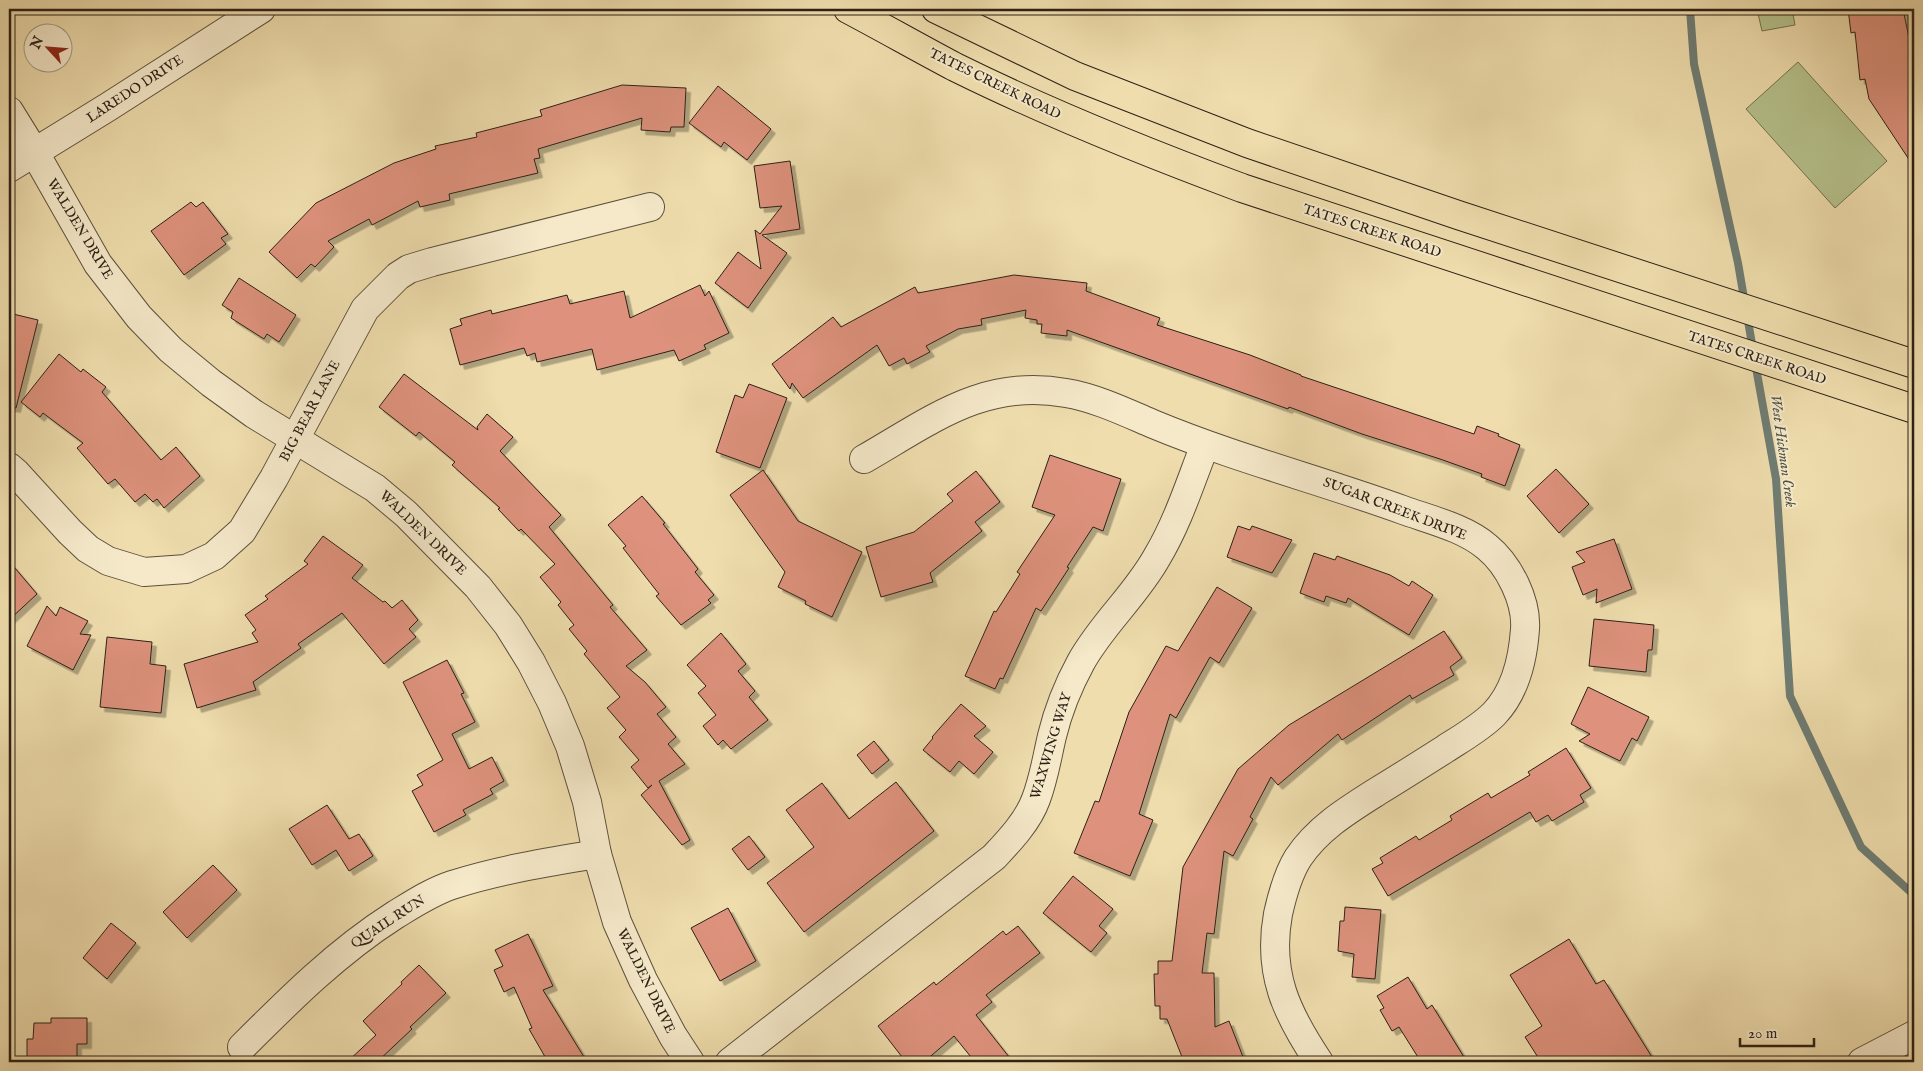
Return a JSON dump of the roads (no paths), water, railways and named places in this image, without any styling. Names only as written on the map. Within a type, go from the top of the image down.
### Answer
[{"type":"main road","name":"TATES CREEK ROAD","points":[[848,9],[955,67],[1074,122],[1242,188],[1914,409]]},
{"type":"main road","points":[[936,9],[1074,76],[1157,110],[1284,156],[1914,364]]},
{"type":"street","name":"LAREDO DRIVE","points":[[9,168],[261,9]]},
{"type":"street","name":"WALDEN DRIVE","points":[[9,111],[98,264],[139,317],[170,350],[210,383],[254,414],[375,488],[406,514],[478,587],[508,626],[531,662],[552,703],[570,746],[587,802],[597,854],[617,922],[642,980],[673,1036],[690,1062]]},
{"type":"street","name":"BIG BEAR LANE","points":[[9,467],[88,549],[108,561],[144,572],[186,569],[214,556],[242,531],[274,478],[365,309],[398,276],[409,269],[432,262],[650,207]]},
{"type":"street","name":"SUGAR CREEK DRIVE","points":[[864,459],[962,404],[986,395],[1012,390],[1041,390],[1069,394],[1116,408],[1204,445],[1344,488],[1463,532],[1488,547],[1505,567],[1517,591],[1526,617],[1524,651],[1515,682],[1495,712],[1465,736],[1344,812],[1318,834],[1296,861],[1282,897],[1274,935],[1276,972],[1288,1010],[1319,1062]]},
{"type":"street","name":"WAXWING WAY","points":[[730,1062],[994,857],[1018,830],[1036,800],[1064,699],[1081,662],[1101,631],[1126,602],[1157,558],[1177,518],[1204,445]]},
{"type":"street","name":"QUAIL RUN","points":[[242,1047],[310,980],[347,948],[417,901],[451,886],[535,864],[597,854]]},
{"type":"street","points":[[1862,1062],[1914,1035]]},
{"type":"waterway","name":"West Hickman Creek","points":[[1690,9],[1694,64],[1738,263],[1745,304]]},
{"type":"waterway","name":"West Hickman Creek","points":[[1747,315],[1753,350]]},
{"type":"waterway","name":"West Hickman Creek","points":[[1755,362],[1776,479],[1790,696],[1861,847],[1914,895]]}]
